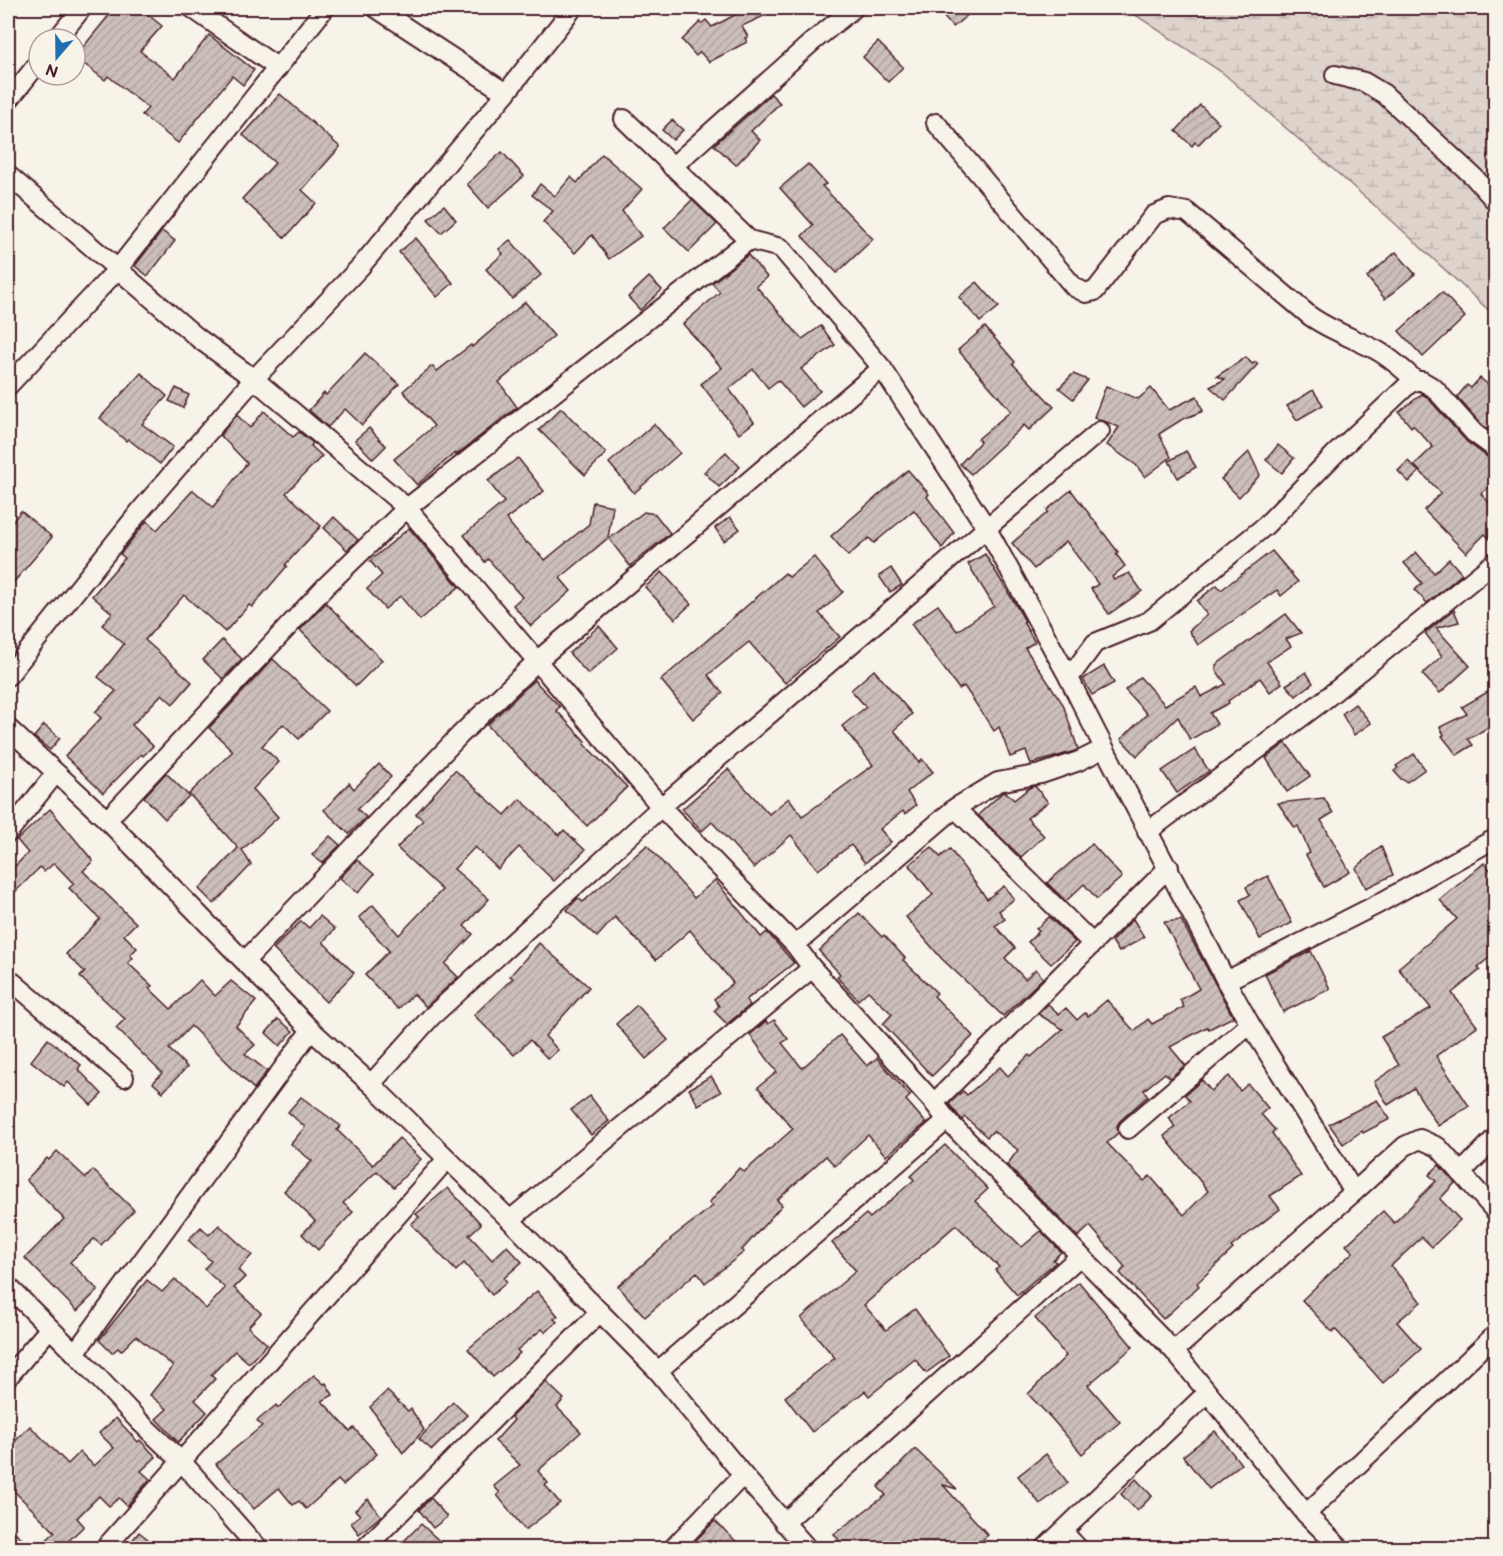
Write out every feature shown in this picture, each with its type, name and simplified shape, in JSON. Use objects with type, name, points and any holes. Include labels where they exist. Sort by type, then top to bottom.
[{"type":"street","points":[[67,27],[82,8]]},
{"type":"street","points":[[192,8],[278,68]]},
{"type":"street","points":[[8,386],[117,270],[325,8]]},
{"type":"street","points":[[376,8],[506,93]]},
{"type":"street","points":[[8,676],[140,511],[254,379],[361,266],[506,93],[573,8]]},
{"type":"street","points":[[672,167],[812,42],[854,8]]},
{"type":"street","points":[[1335,75],[1364,82],[1384,94],[1474,177],[1496,202]]},
{"type":"street","points":[[8,101],[27,77]]},
{"type":"street","points":[[624,119],[749,240],[781,248],[882,368],[986,527],[1069,678],[1103,748],[1168,867],[1226,981],[1354,1192]]},
{"type":"street","points":[[936,123],[1074,287],[1086,293],[1095,291],[1154,215],[1169,209],[1186,212],[1310,316],[1324,326],[1394,361],[1416,381]]},
{"type":"street","points":[[8,176],[198,338],[254,379],[407,508],[661,807],[795,945],[812,968],[947,1120],[1174,1351],[1306,1515],[1340,1548]]},
{"type":"street","points":[[107,820],[326,586],[407,508],[749,240]]},
{"type":"street","points":[[244,962],[452,744],[538,660],[882,368]]},
{"type":"street","points":[[1069,678],[1095,643],[1149,621],[1265,526],[1336,453],[1409,384],[1422,381],[1434,388],[1474,434],[1496,449]]},
{"type":"street","points":[[371,1084],[431,1017],[661,807],[1100,431]]},
{"type":"street","points":[[1148,832],[1319,704],[1496,561]]},
{"type":"street","points":[[8,728],[107,820],[311,1030],[371,1084],[510,1220],[658,1371],[807,1548]]},
{"type":"street","points":[[795,945],[956,808],[998,782],[1041,774],[1079,761],[1103,748]]},
{"type":"street","points":[[8,833],[55,774]]},
{"type":"street","points":[[956,808],[1092,943]]},
{"type":"street","points":[[1226,981],[1378,904],[1496,838]]},
{"type":"street","points":[[934,1103],[1168,867]]},
{"type":"street","points":[[510,1220],[812,968]]},
{"type":"street","points":[[8,978],[124,1077]]},
{"type":"street","points":[[1128,1129],[1250,1024]]},
{"type":"street","points":[[75,1353],[311,1030]]},
{"type":"street","points":[[658,1371],[947,1120]]},
{"type":"street","points":[[1461,1173],[1496,1137]]},
{"type":"street","points":[[1174,1351],[1405,1146],[1420,1139],[1438,1148],[1496,1212]]},
{"type":"street","points":[[105,1548],[447,1159]]},
{"type":"street","points":[[784,1523],[1080,1256]]},
{"type":"street","points":[[8,1286],[182,1462],[258,1548]]},
{"type":"street","points":[[365,1548],[600,1312]]},
{"type":"street","points":[[8,1377],[50,1328]]},
{"type":"street","points":[[1306,1515],[1496,1334]]},
{"type":"street","points":[[1045,1548],[1207,1392]]},
{"type":"street","points":[[672,1548],[743,1474]]},
{"type":"street","points":[[1063,1532],[1078,1548]]},
{"type":"green space","points":[[1125,8],[1495,8],[1495,316],[1390,219],[1223,73]]},
{"type":"building","points":[[115,8],[140,8],[162,26],[140,51],[175,78],[209,35],[254,70],[243,85],[232,76],[178,143],[142,115],[148,108],[108,76],[105,80],[87,66],[87,42]]},
{"type":"building","points":[[748,8],[781,8],[742,26],[748,37],[745,38],[747,42],[709,62],[700,52],[696,56],[682,40],[700,22],[701,24],[706,20],[712,27]]},
{"type":"building","points":[[935,8],[976,8],[953,27]]},
{"type":"building","points":[[878,42],[903,67],[888,82],[863,57]]},
{"type":"building","points":[[280,94],[340,147],[302,190],[316,203],[285,238],[242,199],[275,163],[243,135]]},
{"type":"building","points":[[771,94],[780,103],[751,131],[760,140],[736,165],[714,145]]},
{"type":"building","points":[[1200,105],[1219,123],[1198,145],[1195,142],[1192,146],[1176,131]]},
{"type":"building","points":[[672,120],[683,130],[673,140],[662,130]]},
{"type":"building","points":[[502,152],[524,176],[488,208],[467,184]]},
{"type":"building","points":[[602,154],[642,189],[622,211],[641,236],[609,259],[592,235],[575,253],[543,222],[553,211],[532,195],[540,184],[555,196],[571,177],[577,183]]},
{"type":"building","points":[[808,164],[826,184],[822,186],[873,239],[837,273],[802,236],[813,225],[780,188]]},
{"type":"building","points":[[692,200],[717,224],[689,252],[664,228]]},
{"type":"building","points":[[444,205],[456,220],[441,233],[428,219]]},
{"type":"building","points":[[162,231],[175,241],[148,276],[135,266]]},
{"type":"building","points":[[416,238],[453,283],[437,297],[399,252]]},
{"type":"building","points":[[510,240],[541,275],[512,299],[486,269],[503,254],[499,249]]},
{"type":"building","points":[[1396,252],[1415,274],[1385,299],[1367,277]]},
{"type":"building","points":[[748,255],[767,277],[756,286],[802,339],[821,326],[835,345],[801,369],[820,391],[801,407],[778,380],[768,388],[753,369],[729,389],[754,422],[739,434],[701,384],[722,368],[683,324],[720,292],[712,283]]},
{"type":"building","points":[[649,277],[662,290],[640,310],[628,297]]},
{"type":"building","points":[[977,282],[999,307],[980,322],[959,297]]},
{"type":"building","points":[[1442,292],[1465,317],[1423,357],[1399,331]]},
{"type":"building","points":[[525,302],[554,336],[499,382],[517,407],[456,455],[455,453],[417,485],[394,459],[434,426],[403,391],[432,366],[437,371],[471,345],[472,347]]},
{"type":"building","points":[[985,327],[1015,362],[1013,364],[1054,407],[1029,430],[1024,425],[971,474],[960,464],[980,442],[978,439],[1011,411],[958,350]]},
{"type":"building","points":[[365,353],[399,384],[362,425],[345,409],[328,427],[309,410]]},
{"type":"building","points":[[1246,357],[1252,364],[1256,362],[1258,364],[1225,400],[1210,387],[1225,379],[1217,376]]},
{"type":"building","points":[[141,373],[167,396],[142,424],[173,447],[160,464],[128,439],[126,441],[100,418]]},
{"type":"building","points":[[1073,374],[1088,380],[1073,399],[1059,388]]},
{"type":"building","points":[[1480,378],[1496,391],[1496,435],[1482,425],[1457,397],[1467,385],[1471,388]]},
{"type":"building","points":[[1106,386],[1138,399],[1151,388],[1169,410],[1197,396],[1203,411],[1181,420],[1159,434],[1171,457],[1145,477],[1136,465],[1107,445],[1119,427],[1094,417]]},
{"type":"building","points":[[176,388],[189,395],[183,408],[169,401]]},
{"type":"building","points":[[1313,390],[1323,405],[1297,420],[1287,406]]},
{"type":"building","points":[[1422,394],[1467,442],[1489,458],[1496,460],[1496,481],[1481,494],[1496,509],[1496,545],[1485,534],[1466,553],[1424,510],[1441,493],[1414,465],[1433,447],[1413,425],[1411,427],[1399,412]]},
{"type":"building","points":[[561,408],[606,453],[585,475],[539,430]]},
{"type":"building","points":[[264,411],[293,437],[299,432],[313,443],[311,446],[322,456],[286,493],[321,526],[285,565],[287,566],[252,607],[249,605],[225,632],[184,595],[145,640],[192,682],[173,704],[162,694],[132,725],[153,746],[143,756],[141,754],[103,793],[65,756],[101,718],[95,712],[116,691],[98,677],[124,644],[102,625],[112,613],[92,596],[125,558],[120,554],[147,521],[157,530],[193,490],[213,507],[247,463],[220,435],[237,415],[250,428]]},
{"type":"building","points":[[654,424],[680,453],[634,493],[609,463]]},
{"type":"building","points":[[369,428],[386,446],[373,459],[355,440]]},
{"type":"building","points":[[1278,445],[1294,458],[1282,473],[1266,460]]},
{"type":"building","points":[[1186,451],[1196,467],[1178,478],[1169,461]]},
{"type":"building","points":[[726,452],[740,467],[719,487],[704,472]]},
{"type":"building","points":[[1249,452],[1260,475],[1239,497],[1221,479]]},
{"type":"building","points":[[518,458],[544,491],[506,519],[526,543],[545,560],[589,524],[593,502],[613,506],[608,538],[560,578],[571,591],[531,626],[513,605],[522,597],[488,559],[485,562],[464,535],[504,502],[488,481]]},
{"type":"building","points":[[1408,461],[1419,472],[1409,482],[1398,471]]},
{"type":"building","points":[[908,470],[929,494],[927,497],[954,533],[942,548],[914,510],[874,543],[869,538],[848,556],[831,536]]},
{"type":"building","points":[[1071,490],[1118,552],[1116,554],[1125,566],[1112,577],[1114,580],[1129,573],[1142,591],[1109,614],[1091,589],[1098,584],[1066,541],[1034,569],[1012,543]]},
{"type":"building","points":[[21,511],[52,537],[8,589],[8,527]]},
{"type":"building","points":[[644,512],[655,514],[670,533],[630,566],[609,539]]},
{"type":"building","points":[[334,517],[358,540],[347,550],[324,528]]},
{"type":"building","points":[[730,517],[740,529],[724,541],[715,528]]},
{"type":"building","points":[[409,528],[459,587],[420,620],[400,596],[385,609],[367,589],[382,575],[370,561]]},
{"type":"building","points":[[1272,551],[1298,582],[1281,596],[1277,590],[1198,645],[1189,631],[1207,615],[1197,601],[1217,585],[1221,590]]},
{"type":"building","points":[[1416,552],[1434,573],[1449,559],[1462,574],[1427,603],[1415,590],[1422,583],[1404,563]]},
{"type":"building","points":[[985,554],[1035,642],[1025,648],[1063,704],[1078,749],[1075,751],[1031,764],[1026,751],[1010,757],[999,727],[994,731],[964,686],[959,689],[911,624],[938,605],[957,631],[994,606],[968,564]]},
{"type":"building","points":[[814,557],[843,592],[819,613],[840,637],[785,683],[749,642],[708,675],[723,693],[693,719],[661,680],[785,573],[789,577]]},
{"type":"building","points":[[891,568],[902,585],[890,592],[879,576]]},
{"type":"building","points":[[662,572],[691,604],[675,619],[645,587]]},
{"type":"building","points":[[326,603],[382,660],[356,686],[300,630]]},
{"type":"building","points":[[1454,610],[1459,622],[1436,628],[1470,666],[1440,693],[1422,674],[1442,656],[1425,633]]},
{"type":"building","points":[[1286,614],[1301,633],[1286,639],[1291,646],[1267,662],[1282,683],[1270,692],[1260,678],[1228,701],[1229,703],[1210,713],[1217,724],[1190,740],[1178,717],[1137,756],[1121,739],[1147,714],[1125,690],[1140,677],[1165,705],[1196,687],[1201,697],[1226,684],[1216,670],[1216,665]]},
{"type":"building","points":[[599,626],[618,648],[588,674],[569,653]]},
{"type":"building","points":[[222,640],[242,659],[223,679],[203,660]]},
{"type":"building","points":[[273,659],[327,711],[299,739],[283,724],[262,746],[279,762],[253,789],[278,817],[242,850],[251,865],[214,904],[199,889],[238,848],[189,794],[233,751],[209,728]]},
{"type":"building","points":[[1104,666],[1114,683],[1092,695],[1083,679]]},
{"type":"building","points":[[874,670],[912,714],[894,730],[919,762],[922,759],[933,772],[907,792],[916,805],[905,814],[903,811],[880,829],[891,842],[865,863],[851,845],[818,870],[791,835],[754,868],[712,822],[702,831],[682,809],[728,769],[769,814],[789,798],[802,816],[811,810],[873,765],[842,726],[866,707],[851,690]]},
{"type":"building","points":[[1306,672],[1313,683],[1296,696],[1286,685]]},
{"type":"building","points":[[534,680],[560,707],[556,710],[586,742],[584,744],[627,787],[587,826],[487,725]]},
{"type":"building","points":[[1496,687],[1496,723],[1468,739],[1473,745],[1457,755],[1442,736],[1444,735],[1440,727],[1467,714],[1462,707]]},
{"type":"building","points":[[1355,704],[1371,723],[1354,735],[1342,714]]},
{"type":"building","points":[[44,725],[60,738],[50,750],[34,737]]},
{"type":"building","points":[[1286,743],[1310,776],[1287,792],[1266,758]]},
{"type":"building","points":[[1195,749],[1209,771],[1177,793],[1162,771]]},
{"type":"building","points":[[1414,754],[1425,769],[1407,782],[1394,771],[1398,768],[1396,766]]},
{"type":"building","points":[[379,764],[391,777],[357,809],[366,817],[349,834],[324,810],[349,783],[354,789]]},
{"type":"building","points":[[455,770],[505,815],[520,799],[559,835],[564,830],[585,850],[554,881],[519,847],[498,869],[475,847],[454,869],[489,899],[464,926],[473,934],[445,964],[458,977],[426,1007],[414,994],[398,1009],[365,975],[389,951],[359,917],[373,905],[399,935],[442,890],[397,848],[423,820],[416,814]]},
{"type":"building","points":[[166,773],[189,796],[165,819],[144,797]]},
{"type":"building","points":[[1035,786],[1048,802],[1027,818],[1044,836],[1021,857],[978,815],[1002,793],[1006,792],[1014,800]]},
{"type":"building","points":[[1324,798],[1333,813],[1321,820],[1350,872],[1324,887],[1306,855],[1310,853],[1298,826],[1295,828],[1278,803]]},
{"type":"building","points":[[50,809],[93,861],[83,871],[136,923],[124,935],[137,948],[130,955],[133,958],[128,963],[152,986],[149,988],[171,1009],[200,980],[215,996],[231,981],[256,1001],[236,1026],[255,1045],[245,1054],[267,1071],[254,1089],[191,1026],[169,1049],[187,1067],[163,1092],[153,1083],[162,1073],[116,1028],[125,1019],[80,977],[85,972],[66,954],[100,919],[69,888],[74,884],[54,863],[44,872],[40,867],[8,899],[8,873],[28,853],[17,840]]},
{"type":"building","points":[[330,836],[340,845],[322,863],[312,855]]},
{"type":"building","points":[[1092,844],[1122,877],[1097,899],[1084,884],[1066,901],[1047,883]]},
{"type":"building","points":[[647,845],[694,898],[715,880],[761,937],[767,932],[794,963],[746,1000],[750,1005],[727,1024],[714,1011],[719,1006],[714,999],[733,983],[690,930],[656,960],[615,917],[597,937],[567,910],[578,898],[583,902]]},
{"type":"building","points":[[1381,846],[1393,875],[1366,888],[1356,868]]},
{"type":"building","points":[[932,847],[940,857],[950,849],[987,899],[1004,886],[1014,899],[999,911],[1005,919],[995,926],[1015,948],[1005,958],[1025,979],[1036,969],[1043,978],[1003,1016],[942,959],[906,917],[933,895],[909,865]]},
{"type":"building","points":[[357,860],[374,874],[358,893],[340,878]]},
{"type":"building","points":[[1484,863],[1496,876],[1496,952],[1478,967],[1480,970],[1452,993],[1477,1026],[1436,1056],[1469,1106],[1438,1126],[1414,1088],[1388,1105],[1374,1082],[1399,1065],[1381,1037],[1431,1008],[1398,968],[1457,919],[1440,900]]},
{"type":"building","points":[[1268,876],[1292,923],[1260,939],[1240,900],[1250,895],[1246,887]]},
{"type":"building","points":[[859,913],[882,937],[884,935],[905,958],[903,960],[937,993],[934,996],[973,1036],[932,1076],[883,1024],[892,1014],[868,991],[858,1000],[837,977],[840,974],[819,951]]},
{"type":"building","points":[[320,916],[335,929],[323,942],[354,973],[326,1002],[273,949],[301,921],[309,928]]},
{"type":"building","points":[[1049,917],[1075,942],[1051,964],[1028,942],[1039,931],[1036,929]]},
{"type":"building","points":[[1133,919],[1144,937],[1119,952],[1112,941]]},
{"type":"building","points":[[1181,920],[1233,1017],[1209,1029],[1207,1027],[1170,1047],[1185,1065],[1170,1078],[1165,1073],[1144,1090],[1148,1096],[1120,1121],[1117,1126],[1118,1133],[1107,1143],[1144,1181],[1150,1176],[1184,1215],[1208,1191],[1164,1136],[1175,1127],[1169,1118],[1190,1101],[1185,1095],[1202,1080],[1211,1091],[1229,1076],[1240,1091],[1248,1084],[1268,1108],[1261,1114],[1275,1130],[1272,1133],[1301,1176],[1270,1196],[1280,1209],[1231,1247],[1233,1249],[1197,1283],[1199,1286],[1163,1319],[1120,1273],[1125,1267],[1090,1226],[1078,1237],[1007,1165],[1018,1150],[993,1131],[987,1137],[965,1117],[962,1120],[949,1104],[963,1091],[967,1095],[1000,1067],[1008,1076],[1029,1055],[1031,1057],[1063,1029],[1038,1014],[1048,1004],[1059,1014],[1066,1008],[1077,1020],[1085,1013],[1088,1016],[1107,1000],[1134,1031],[1148,1019],[1152,1024],[1184,1007],[1180,1000],[1199,989],[1164,922]]},
{"type":"building","points":[[539,943],[589,987],[545,1036],[558,1050],[548,1059],[530,1040],[514,1055],[474,1015],[513,978],[510,976]]},
{"type":"building","points":[[1311,951],[1330,989],[1283,1012],[1265,974]]},
{"type":"building","points":[[637,1005],[668,1040],[646,1059],[616,1024]]},
{"type":"building","points":[[278,1019],[293,1031],[280,1046],[266,1033]]},
{"type":"building","points":[[774,1020],[788,1039],[782,1043],[802,1068],[840,1035],[867,1066],[877,1058],[910,1096],[906,1100],[926,1123],[886,1156],[868,1135],[835,1166],[826,1156],[777,1200],[782,1205],[742,1250],[744,1252],[705,1283],[697,1272],[645,1317],[618,1286],[670,1239],[713,1206],[709,1203],[739,1168],[744,1172],[793,1129],[758,1087],[777,1072],[750,1035],[766,1021],[768,1024]]},
{"type":"building","points":[[48,1039],[81,1065],[78,1069],[102,1094],[91,1105],[68,1082],[64,1087],[31,1061]]},
{"type":"building","points":[[711,1076],[721,1092],[698,1105],[689,1089]]},
{"type":"building","points":[[590,1096],[609,1121],[591,1135],[571,1110]]},
{"type":"building","points":[[301,1097],[341,1126],[337,1130],[373,1165],[399,1138],[421,1159],[394,1187],[377,1171],[343,1203],[353,1212],[318,1250],[302,1234],[315,1221],[284,1191],[312,1161],[291,1144],[305,1127],[288,1112]]},
{"type":"building","points":[[1377,1100],[1390,1119],[1363,1133],[1362,1131],[1343,1144],[1329,1124]]},
{"type":"building","points":[[945,1145],[988,1189],[975,1201],[1022,1247],[1041,1231],[1061,1252],[1053,1260],[1056,1262],[1017,1295],[995,1270],[999,1267],[956,1225],[864,1305],[886,1330],[915,1309],[949,1356],[926,1373],[915,1359],[869,1396],[865,1391],[812,1432],[785,1397],[835,1358],[801,1318],[856,1271],[832,1243],[866,1214],[870,1218],[914,1180],[911,1176]]},
{"type":"building","points":[[57,1151],[86,1178],[93,1170],[134,1210],[101,1245],[94,1239],[70,1262],[98,1290],[77,1311],[25,1258],[64,1219],[26,1180]]},
{"type":"building","points":[[1439,1165],[1455,1183],[1440,1199],[1460,1220],[1432,1247],[1422,1237],[1391,1266],[1421,1302],[1397,1322],[1421,1349],[1383,1383],[1335,1329],[1332,1332],[1302,1300],[1353,1252],[1346,1245],[1383,1211],[1394,1223],[1436,1181],[1429,1175]]},
{"type":"building","points":[[448,1188],[481,1224],[469,1235],[492,1260],[507,1246],[522,1262],[504,1278],[507,1282],[492,1295],[464,1263],[456,1271],[411,1224],[419,1217],[416,1214]]},
{"type":"building","points":[[219,1225],[252,1255],[238,1270],[245,1277],[234,1288],[261,1313],[248,1327],[267,1344],[249,1363],[235,1351],[211,1375],[215,1379],[195,1400],[207,1412],[178,1442],[156,1419],[167,1409],[150,1395],[173,1366],[136,1336],[121,1351],[118,1348],[112,1353],[99,1340],[147,1280],[162,1292],[175,1279],[206,1309],[225,1288],[204,1269],[211,1261],[188,1240],[201,1227],[209,1235]]},
{"type":"building","points":[[1079,1282],[1133,1347],[1088,1385],[1120,1422],[1082,1454],[1028,1394],[1066,1356],[1035,1318]]},
{"type":"building","points":[[537,1291],[558,1316],[554,1319],[557,1322],[545,1332],[542,1329],[517,1350],[520,1353],[493,1377],[468,1349]]},
{"type":"building","points":[[314,1375],[324,1384],[326,1383],[333,1395],[322,1401],[350,1431],[354,1428],[377,1454],[343,1485],[338,1480],[306,1509],[299,1501],[293,1505],[279,1488],[254,1509],[216,1464],[262,1426],[257,1421],[276,1405],[278,1408]]},
{"type":"building","points":[[546,1382],[564,1399],[557,1407],[581,1432],[538,1471],[548,1483],[545,1485],[560,1503],[525,1530],[497,1495],[500,1493],[494,1486],[520,1465],[495,1441],[514,1420],[511,1417]]},
{"type":"building","points":[[387,1391],[408,1411],[411,1409],[424,1430],[403,1453],[370,1407]]},
{"type":"building","points":[[453,1402],[467,1415],[432,1450],[419,1439]]},
{"type":"building","points":[[116,1418],[138,1442],[140,1440],[156,1457],[141,1471],[150,1479],[127,1506],[119,1498],[109,1506],[99,1496],[77,1518],[84,1526],[61,1548],[38,1548],[55,1532],[14,1491],[8,1497],[8,1433],[15,1441],[30,1426],[68,1464],[80,1452],[94,1466],[114,1448],[99,1433]]},
{"type":"building","points":[[1215,1431],[1241,1464],[1209,1489],[1183,1456]]},
{"type":"building","points":[[915,1449],[957,1489],[943,1485],[988,1535],[974,1548],[845,1548],[834,1534],[886,1495],[878,1487]]},
{"type":"building","points":[[1046,1454],[1068,1483],[1040,1504],[1018,1476]]},
{"type":"building","points":[[1136,1479],[1152,1496],[1137,1511],[1121,1494]]},
{"type":"building","points":[[431,1498],[447,1517],[433,1528],[419,1510]]},
{"type":"building","points":[[368,1499],[381,1516],[359,1534],[351,1523],[360,1515],[355,1510]]},
{"type":"building","points":[[715,1521],[743,1548],[688,1548]]},
{"type":"building","points":[[421,1524],[447,1548],[397,1548]]},
{"type":"building","points":[[8,1525],[31,1548],[8,1548]]},
{"type":"building","points":[[139,1532],[159,1548],[126,1548]]}]
